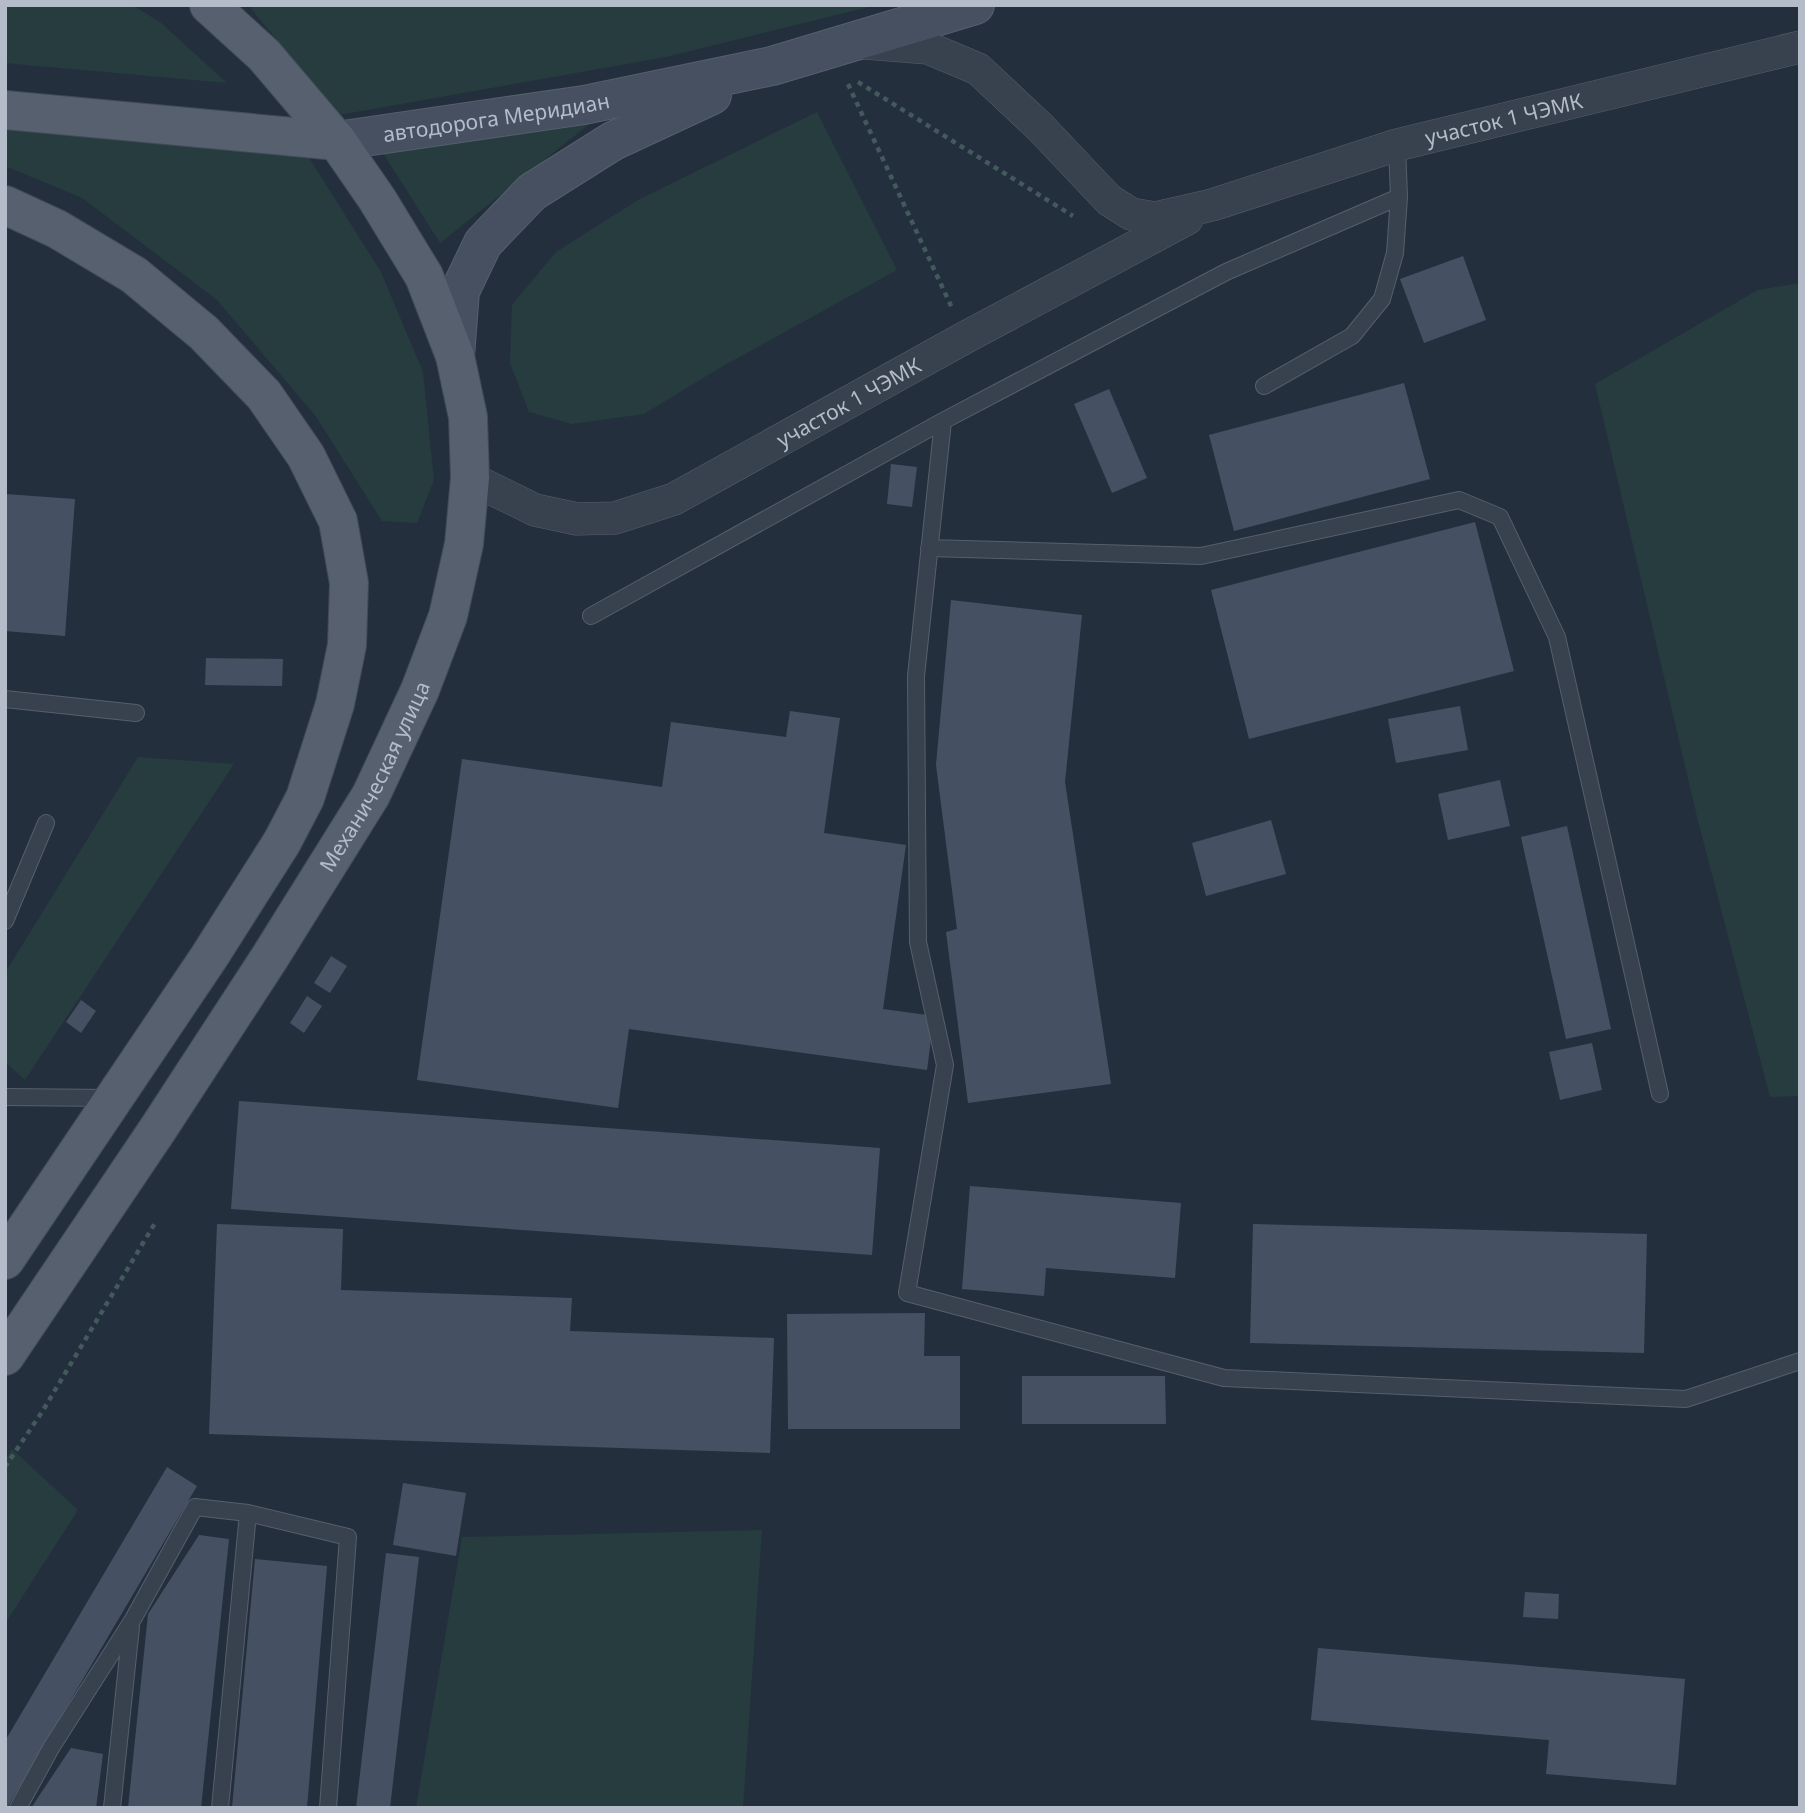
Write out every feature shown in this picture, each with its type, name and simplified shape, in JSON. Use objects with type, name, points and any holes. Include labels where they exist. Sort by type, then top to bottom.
[{"type":"main road","name":"Механическая улица","points":[[5,1356],[158,1129],[371,794],[420,690],[448,616],[464,544],[470,478],[468,417],[455,356],[424,276],[377,199],[337,141],[264,55],[209,5]]},
{"type":"main road","name":"автодорога Меридиан","points":[[5,110],[337,141],[584,105],[843,53],[975,5]]},
{"type":"main road","points":[[455,356],[460,291],[484,243],[532,192],[613,141],[772,66]]},
{"type":"main road","points":[[5,205],[57,229],[134,275],[204,333],[264,395],[306,456],[338,521],[349,583],[347,645],[338,692],[305,799],[275,853],[209,957],[5,1260]]},
{"type":"street","name":"участок 1 ЧЭМК","points":[[843,53],[928,48],[978,69],[1040,127],[1109,200],[1131,214],[1155,218],[1212,205],[1397,145],[1800,47]]},
{"type":"street","name":"участок 1 ЧЭМК","points":[[470,478],[535,510],[577,519],[615,518],[674,499],[966,337],[1212,205]]},
{"type":"lane","points":[[1264,386],[1352,335],[1382,299],[1395,253],[1399,197],[1397,145]]},
{"type":"lane","points":[[591,616],[943,421],[1226,272],[1399,197]]},
{"type":"lane","points":[[943,421],[916,676],[918,942],[945,1065],[908,1293],[1224,1378],[1686,1399],[1800,1361]]},
{"type":"lane","points":[[929,548],[1201,556],[1459,500],[1500,517],[1557,637],[1660,1094]]},
{"type":"lane","points":[[5,699],[135,713]]},
{"type":"lane","points":[[5,920],[46,823]]},
{"type":"lane","points":[[5,1097],[116,1098]]},
{"type":"lane","points":[[18,1808],[51,1748],[132,1621],[195,1507],[248,1513],[348,1537],[328,1808]]},
{"type":"lane","points":[[220,1808],[248,1513]]},
{"type":"lane","points":[[112,1808],[132,1621]]},
{"type":"path","points":[[843,53],[1128,250]]},
{"type":"path","points":[[843,53],[966,337]]},
{"type":"path","points":[[5,1467],[42,1412],[155,1223]]},
{"type":"green space","points":[[5,5],[132,5],[160,22],[227,83],[5,63]]},
{"type":"green space","points":[[248,5],[877,5],[666,57],[339,115]]},
{"type":"green space","points":[[817,112],[897,270],[723,366],[644,414],[572,424],[529,412],[510,363],[512,305],[556,252],[638,200]]},
{"type":"green space","points":[[602,114],[440,243],[383,153]]},
{"type":"green space","points":[[5,125],[308,156],[381,272],[423,372],[434,480],[417,523],[382,521],[315,415],[216,299],[82,198],[5,166]]},
{"type":"green space","points":[[1800,283],[1800,1096],[1770,1097],[1698,821],[1595,384],[1758,290]]},
{"type":"green space","points":[[138,757],[234,764],[25,1080],[5,1062],[5,973]]},
{"type":"green space","points":[[12,1449],[78,1510],[5,1624],[5,1459]]},
{"type":"green space","points":[[762,1530],[743,1808],[416,1808],[462,1537]]},
{"type":"building","points":[[1463,256],[1486,320],[1424,343],[1400,279]]},
{"type":"building","points":[[1404,383],[1430,479],[1234,531],[1209,435]]},
{"type":"building","points":[[1109,389],[1147,478],[1112,493],[1074,404]]},
{"type":"building","points":[[891,464],[917,467],[912,507],[887,504]]},
{"type":"building","points":[[5,494],[75,499],[65,636],[5,631]]},
{"type":"building","points":[[1475,522],[1514,671],[1249,739],[1211,590]]},
{"type":"building","points":[[951,600],[1082,615],[1065,782],[1111,1084],[968,1103],[946,932],[957,929],[936,765]]},
{"type":"building","points":[[206,658],[283,659],[282,686],[205,685]]},
{"type":"building","points":[[1460,706],[1468,750],[1396,763],[1388,719]]},
{"type":"building","points":[[790,711],[840,718],[824,833],[906,845],[883,1009],[934,1016],[927,1070],[629,1029],[618,1108],[417,1080],[462,759],[662,787],[671,722],[786,737]]},
{"type":"building","points":[[1500,780],[1510,826],[1448,840],[1438,794]]},
{"type":"building","points":[[1271,820],[1286,874],[1206,896],[1192,843]]},
{"type":"building","points":[[1567,826],[1611,1029],[1566,1039],[1521,837]]},
{"type":"building","points":[[331,956],[347,966],[330,993],[314,983]]},
{"type":"building","points":[[307,996],[322,1006],[304,1033],[290,1023]]},
{"type":"building","points":[[81,1000],[96,1011],[81,1033],[66,1022]]},
{"type":"building","points":[[1592,1043],[1602,1090],[1560,1100],[1549,1052]]},
{"type":"building","points":[[239,1101],[880,1148],[872,1255],[231,1209]]},
{"type":"building","points":[[970,1186],[1181,1203],[1175,1278],[1046,1268],[1044,1296],[962,1289]]},
{"type":"building","points":[[217,1224],[343,1229],[341,1290],[572,1298],[570,1331],[774,1338],[770,1453],[209,1434]]},
{"type":"building","points":[[1253,1224],[1647,1234],[1644,1353],[1250,1343]]},
{"type":"building","points":[[925,1313],[924,1356],[960,1356],[960,1429],[788,1429],[787,1314]]},
{"type":"building","points":[[1022,1376],[1165,1376],[1166,1424],[1022,1424]]},
{"type":"building","points":[[167,1467],[197,1486],[5,1808],[5,1741]]},
{"type":"building","points":[[403,1483],[466,1493],[456,1556],[393,1545]]},
{"type":"building","points":[[199,1535],[229,1539],[201,1808],[128,1808],[148,1614]]},
{"type":"building","points":[[386,1553],[419,1557],[390,1808],[356,1808]]},
{"type":"building","points":[[255,1559],[327,1566],[307,1808],[232,1808]]},
{"type":"building","points":[[1525,1592],[1559,1594],[1558,1619],[1523,1617]]},
{"type":"building","points":[[1318,1648],[1685,1679],[1676,1785],[1546,1774],[1549,1740],[1311,1720]]},
{"type":"building","points":[[71,1748],[103,1754],[96,1808],[31,1808]]}]
